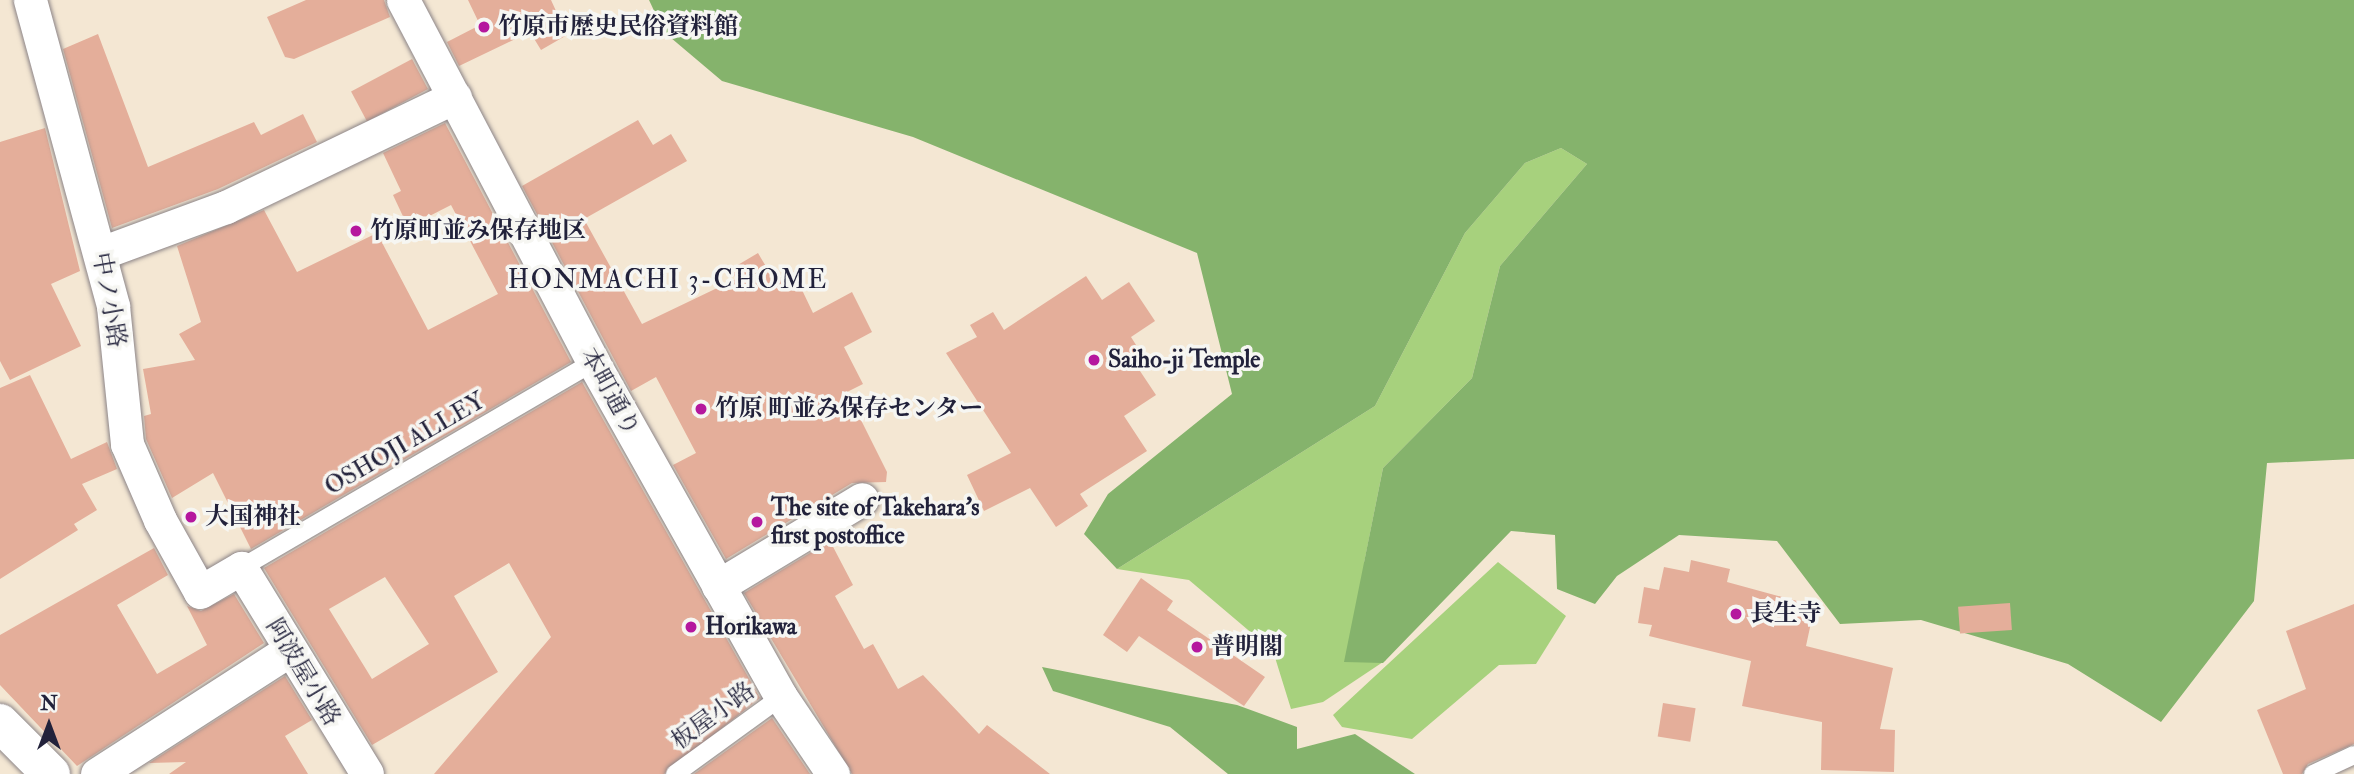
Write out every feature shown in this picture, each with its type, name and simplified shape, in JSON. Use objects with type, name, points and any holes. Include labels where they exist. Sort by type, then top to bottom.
[{"type":"street","name":"中ノ小路","points":[[30,0],[101,253],[127,444],[200,592],[241,568]]},
{"type":"street","name":"本町通り","points":[[403,0],[593,362],[781,697],[833,774]]},
{"type":"street","points":[[101,253],[226,207],[455,97]]},
{"type":"street","points":[[718,586],[862,499]]},
{"type":"street","name":"阿波屋小路","points":[[241,568],[288,652],[367,774]]},
{"type":"street","points":[[97,774],[288,652]]},
{"type":"street","points":[[0,723],[51,774]]},
{"type":"lane","name":"OSHOJI ALLEY","points":[[241,568],[593,362]]},
{"type":"lane","name":"板屋小路","points":[[675,774],[781,697]]},
{"type":"lane","points":[[2313,774],[2354,755]]},
{"type":"green space","points":[[649,0],[2354,0],[2354,459],[2267,463],[2254,601],[2161,722],[2068,664],[1921,620],[1840,624],[1777,541],[1679,535],[1617,576],[1595,604],[1557,589],[1555,535],[1511,531],[1383,663],[1344,662],[1383,468],[1472,378],[1500,266],[1587,164],[1561,148],[1525,163],[1465,233],[1375,406],[1117,569],[1084,534],[1108,494],[1232,394],[1197,253],[913,137],[722,81],[664,32]]},
{"type":"green space","points":[[1561,148],[1587,164],[1500,266],[1472,378],[1383,468],[1364,563],[1386,660],[1323,702],[1291,709],[1273,651],[1189,580],[1117,569],[1375,406],[1465,233],[1525,163]]},
{"type":"green space","points":[[1498,562],[1566,616],[1536,664],[1499,665],[1412,739],[1342,727],[1333,715]]},
{"type":"green space","points":[[1042,667],[1237,705],[1297,727],[1297,749],[1355,734],[1415,774],[1228,774],[1170,727],[1053,691]]},
{"type":"building","points":[[306,0],[384,0],[390,17],[294,59],[285,57],[267,17]]},
{"type":"building","points":[[468,0],[551,0],[567,35],[541,50],[530,32],[459,66],[447,42],[480,25]]},
{"type":"building","points":[[98,34],[148,167],[254,122],[261,135],[303,114],[317,142],[218,189],[112,228],[63,49]]},
{"type":"building","points":[[412,59],[428,89],[367,121],[351,91]]},
{"type":"building","points":[[638,120],[653,145],[671,134],[687,161],[584,219],[642,324],[736,279],[731,269],[758,253],[774,280],[793,271],[813,313],[852,292],[872,332],[844,347],[863,384],[847,392],[887,472],[886,482],[852,483],[726,559],[673,465],[696,453],[656,377],[631,391],[522,186]]},
{"type":"building","points":[[445,123],[571,362],[251,549],[213,473],[172,498],[146,439],[144,416],[151,414],[143,369],[195,360],[179,334],[201,322],[177,246],[264,210],[297,272],[377,233],[428,330],[498,294],[451,205],[408,227],[393,195],[401,191],[383,153]]},
{"type":"building","points":[[45,128],[80,271],[51,284],[81,346],[10,380],[0,361],[0,142]]},
{"type":"building","points":[[1086,276],[1102,300],[1129,282],[1155,321],[1131,337],[1143,356],[1134,362],[1156,395],[1124,416],[1147,451],[1080,494],[1088,506],[1056,527],[1030,488],[984,511],[967,475],[1011,453],[946,353],[977,337],[970,325],[993,312],[1004,330]]},
{"type":"building","points":[[30,375],[71,459],[107,442],[117,469],[82,484],[97,510],[74,524],[78,530],[0,579],[0,388]]},
{"type":"building","points":[[582,382],[760,698],[664,774],[434,774],[551,637],[509,563],[454,596],[498,672],[372,745],[264,568]],"holes":[[[385,577],[429,644],[372,679],[329,609]]]},
{"type":"building","points":[[830,541],[853,585],[835,596],[864,649],[873,644],[898,689],[923,675],[979,734],[987,725],[1050,774],[852,774],[744,593]]},
{"type":"building","points":[[154,548],[168,575],[117,605],[157,674],[207,645],[187,606],[201,611],[234,594],[264,643],[77,766],[0,685],[0,635]]},
{"type":"building","points":[[1691,560],[1730,569],[1727,582],[1797,601],[1794,614],[1812,618],[1806,646],[1893,668],[1880,729],[1895,730],[1894,772],[1821,770],[1822,722],[1742,706],[1751,661],[1649,636],[1652,625],[1638,623],[1644,587],[1659,590],[1664,567],[1689,572]]},
{"type":"building","name":"普明閣","points":[[1141,578],[1173,601],[1167,610],[1265,677],[1244,706],[1139,636],[1127,652],[1103,635]]},
{"type":"building","points":[[2010,603],[2012,630],[1960,634],[1958,607]]},
{"type":"building","points":[[2354,604],[2354,744],[2308,764],[2302,774],[2283,774],[2257,710],[2306,689],[2286,631]]},
{"type":"building","points":[[285,676],[312,720],[285,736],[308,774],[169,774],[186,762],[149,763]]},
{"type":"building","points":[[1663,703],[1696,708],[1690,742],[1658,737]]},
{"type":"building","points":[[772,718],[810,774],[694,774]]},
{"type":"place","name":"竹原市歴史民俗資料館","points":[[484,27]]},
{"type":"place","name":"竹原町並み保存地区","points":[[356,231]]},
{"type":"place","name":"Saiho-ji Temple","points":[[1094,360]]},
{"type":"place","name":"竹原 町並み保存センター","points":[[701,409]]},
{"type":"place","name":"大国神社","points":[[191,517]]},
{"type":"place","name":"The site of Takehara's first postoffice","points":[[757,522]]},
{"type":"place","name":"長生寺","points":[[1736,614]]},
{"type":"place","name":"Horikawa","points":[[691,627]]},
{"type":"place","name":"普明閣","points":[[1197,647]]},
{"type":"district","name":"HONMACHI 3-CHOME","points":[[668,281]]}]
